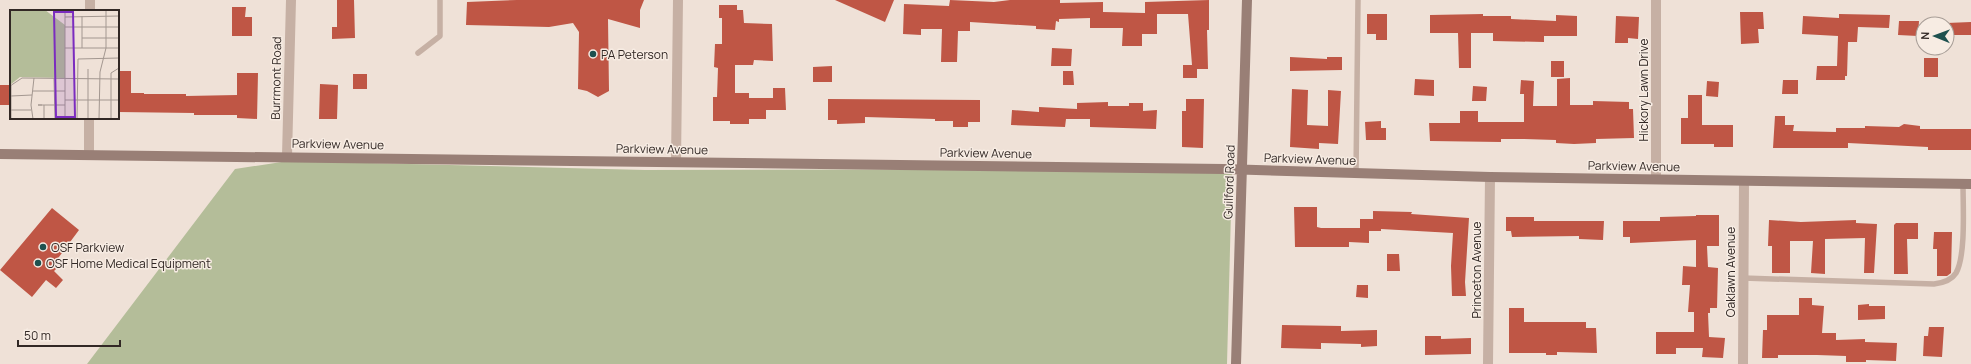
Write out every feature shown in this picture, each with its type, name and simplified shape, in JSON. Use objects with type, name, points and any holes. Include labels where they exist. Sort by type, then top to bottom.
[{"type":"street","name":"Burrmont Road","points":[[287,156],[291,0]]},
{"type":"street","points":[[676,162],[678,0]]},
{"type":"street","name":"Guilford Road","points":[[1236,364],[1247,0]]},
{"type":"street","name":"Hickory Lawn Drive","points":[[1656,0],[1656,179]]},
{"type":"street","points":[[89,119],[89,155]]},
{"type":"street","name":"Parkview Avenue","points":[[0,154],[287,156],[1242,170],[1490,177],[1967,184]]},
{"type":"street","name":"Princeton Avenue","points":[[1488,364],[1490,177]]},
{"type":"street","name":"Oaklawn Avenue","points":[[1743,364],[1744,181]]},
{"type":"lane","points":[[418,54],[440,36],[440,0]]},
{"type":"lane","points":[[1356,174],[1358,0]]},
{"type":"lane","points":[[1743,278],[1934,284],[1943,282],[1956,273],[1960,261],[1967,184]]},
{"type":"green space","points":[[288,161],[645,170],[1224,169],[1232,173],[1227,364],[87,364],[235,169]]},
{"type":"building","points":[[337,0],[354,0],[355,38],[332,39],[332,27],[337,27]]},
{"type":"building","name":"PA Peterson","points":[[517,0],[644,0],[640,10],[640,28],[608,19],[609,91],[598,97],[587,91],[578,89],[579,32],[573,23],[549,27],[466,25],[467,2]]},
{"type":"building","points":[[835,0],[894,0],[885,22]]},
{"type":"building","points":[[950,0],[994,2],[1010,0],[1060,0],[1060,3],[1103,2],[1103,12],[1145,13],[1145,2],[1209,0],[1209,30],[1207,30],[1208,69],[1197,69],[1197,78],[1183,78],[1183,65],[1192,65],[1188,14],[1157,14],[1157,34],[1142,34],[1142,46],[1122,46],[1123,28],[1090,28],[1090,18],[1059,19],[1059,22],[1056,21],[1055,30],[1036,29],[1036,26],[970,22],[970,31],[958,31],[957,62],[941,62],[942,29],[921,29],[921,35],[903,34],[904,4],[949,6]]},
{"type":"building","points":[[719,5],[737,5],[737,10],[743,10],[744,23],[772,24],[773,61],[754,60],[753,65],[735,65],[735,93],[749,93],[749,98],[773,98],[773,88],[785,88],[786,110],[766,110],[766,119],[749,119],[749,124],[730,124],[730,121],[713,121],[713,97],[717,97],[718,68],[714,67],[715,44],[722,44],[722,18],[719,18]]},
{"type":"building","points":[[232,7],[246,7],[245,17],[252,17],[252,36],[232,36]]},
{"type":"building","points":[[1740,12],[1763,12],[1764,29],[1758,29],[1759,43],[1741,44]]},
{"type":"building","points":[[1367,14],[1387,14],[1387,40],[1376,40],[1376,34],[1367,34]]},
{"type":"building","points":[[1483,14],[1483,16],[1511,16],[1511,19],[1556,21],[1556,15],[1577,16],[1577,36],[1544,36],[1544,42],[1493,41],[1493,33],[1471,33],[1471,68],[1459,68],[1458,33],[1430,33],[1430,15]]},
{"type":"building","points":[[1839,14],[1890,15],[1889,28],[1858,27],[1857,42],[1848,42],[1847,76],[1845,76],[1845,80],[1816,80],[1817,66],[1837,66],[1838,36],[1802,34],[1803,16],[1839,18]]},
{"type":"building","points":[[1616,16],[1639,17],[1638,39],[1628,38],[1628,43],[1615,43]]},
{"type":"building","points":[[1899,21],[1915,21],[1915,36],[1898,35]]},
{"type":"building","points":[[1971,22],[1971,35],[1955,35],[1955,23]]},
{"type":"building","points":[[1052,48],[1072,49],[1071,66],[1051,66]]},
{"type":"building","points":[[1290,57],[1327,59],[1327,57],[1342,57],[1342,70],[1290,71]]},
{"type":"building","points":[[1924,58],[1938,58],[1938,77],[1924,77]]},
{"type":"building","points":[[1551,61],[1564,61],[1564,77],[1551,77]]},
{"type":"building","points":[[832,66],[832,82],[813,82],[813,67]]},
{"type":"building","points":[[119,71],[131,71],[131,93],[186,94],[186,96],[237,95],[237,73],[258,73],[257,119],[237,118],[237,115],[194,115],[194,113],[119,112]]},
{"type":"building","points":[[1063,71],[1073,71],[1074,85],[1063,85]]},
{"type":"building","points":[[353,74],[367,74],[367,89],[353,89]]},
{"type":"building","points":[[1570,78],[1570,105],[1593,105],[1593,101],[1629,102],[1629,109],[1633,109],[1634,138],[1596,139],[1596,143],[1574,144],[1556,143],[1556,140],[1524,139],[1501,139],[1501,142],[1430,141],[1429,123],[1460,123],[1460,111],[1478,111],[1478,122],[1524,122],[1524,94],[1520,94],[1521,80],[1534,81],[1533,106],[1557,106],[1557,79]]},
{"type":"building","points":[[1415,79],[1434,80],[1434,96],[1414,95]]},
{"type":"building","points":[[1783,80],[1798,80],[1798,94],[1782,94]]},
{"type":"building","points":[[1707,81],[1719,82],[1718,97],[1706,96]]},
{"type":"building","points":[[320,84],[338,85],[337,119],[319,119]]},
{"type":"building","points":[[0,85],[10,85],[10,105],[0,105]]},
{"type":"building","points":[[1473,86],[1487,87],[1486,101],[1472,101]]},
{"type":"building","points":[[1292,89],[1308,90],[1307,125],[1328,126],[1328,90],[1341,91],[1338,144],[1319,143],[1319,149],[1290,147]]},
{"type":"building","points":[[1688,95],[1702,95],[1702,125],[1733,125],[1733,147],[1714,147],[1714,144],[1681,144],[1681,118],[1688,118]]},
{"type":"building","points":[[828,99],[980,100],[980,122],[968,122],[968,127],[953,127],[953,121],[865,117],[865,123],[837,124],[837,120],[828,120]]},
{"type":"building","points":[[1186,99],[1204,99],[1203,148],[1182,147],[1182,111],[1186,111]]},
{"type":"building","points":[[1108,102],[1108,106],[1129,106],[1129,103],[1143,103],[1143,111],[1157,110],[1156,129],[1090,127],[1090,119],[1066,119],[1065,127],[1011,125],[1012,110],[1039,112],[1039,107],[1077,109],[1077,103]]},
{"type":"building","points":[[1775,116],[1785,116],[1785,125],[1794,125],[1793,131],[1836,132],[1836,128],[1865,128],[1865,126],[1899,127],[1904,124],[1920,126],[1920,129],[1971,129],[1971,150],[1928,150],[1928,147],[1848,143],[1848,148],[1773,148]]},
{"type":"building","points":[[1381,121],[1381,128],[1386,128],[1386,140],[1366,140],[1365,122]]},
{"type":"building","points":[[1294,207],[1317,207],[1317,227],[1321,228],[1360,228],[1360,219],[1373,219],[1373,211],[1412,212],[1411,214],[1469,218],[1465,282],[1466,296],[1452,296],[1451,266],[1453,233],[1381,229],[1381,231],[1369,231],[1369,243],[1349,242],[1349,247],[1295,247]]},
{"type":"building","name":"OSF Parkview","points":[[52,208],[79,230],[53,265],[57,268],[54,271],[63,280],[56,288],[46,280],[32,297],[0,270]]},
{"type":"building","points":[[1719,215],[1719,246],[1707,246],[1708,267],[1718,268],[1717,308],[1710,308],[1710,313],[1708,313],[1709,337],[1725,338],[1723,358],[1702,357],[1703,348],[1676,348],[1676,354],[1656,354],[1656,332],[1694,332],[1694,312],[1688,312],[1690,285],[1682,285],[1683,266],[1696,267],[1696,240],[1630,243],[1630,237],[1623,237],[1623,221],[1660,221],[1660,217]]},
{"type":"building","points":[[1506,217],[1534,217],[1534,221],[1604,221],[1603,240],[1579,239],[1579,236],[1512,237],[1511,231],[1506,231]]},
{"type":"building","points":[[1769,220],[1801,222],[1856,220],[1856,223],[1877,224],[1874,273],[1864,273],[1865,238],[1825,239],[1825,274],[1811,273],[1813,241],[1790,241],[1790,273],[1772,273],[1772,246],[1768,246]]},
{"type":"building","points":[[1896,223],[1918,223],[1918,239],[1907,239],[1908,274],[1894,274],[1894,225]]},
{"type":"building","points":[[1934,232],[1952,232],[1951,273],[1947,276],[1937,276],[1937,249],[1933,249]]},
{"type":"building","points":[[1387,254],[1399,254],[1400,271],[1387,271]]},
{"type":"building","points":[[1357,285],[1368,285],[1368,298],[1356,297]]},
{"type":"building","points":[[1799,298],[1812,298],[1812,305],[1824,306],[1822,333],[1836,333],[1836,340],[1865,339],[1865,342],[1897,343],[1896,361],[1866,360],[1866,362],[1846,362],[1846,356],[1817,355],[1778,355],[1778,358],[1762,358],[1763,330],[1767,330],[1767,315],[1799,315]]},
{"type":"building","points":[[1869,304],[1869,306],[1885,306],[1885,319],[1858,320],[1858,305]]},
{"type":"building","points":[[1509,308],[1524,308],[1524,322],[1586,322],[1586,328],[1596,328],[1597,353],[1557,352],[1557,355],[1546,355],[1546,353],[1509,353]]},
{"type":"building","points":[[1282,325],[1341,326],[1341,331],[1377,330],[1377,346],[1361,347],[1361,344],[1321,343],[1321,349],[1281,348]]},
{"type":"building","points":[[1929,327],[1944,327],[1942,357],[1923,356],[1924,336],[1928,336]]},
{"type":"building","points":[[1425,336],[1441,336],[1441,339],[1471,338],[1471,354],[1425,355]]},
{"type":"place","name":"PA Peterson","points":[[593,54]]},
{"type":"place","name":"OSF Parkview","points":[[43,247]]},
{"type":"place","name":"OSF Home Medical Equipment","points":[[38,263]]}]
